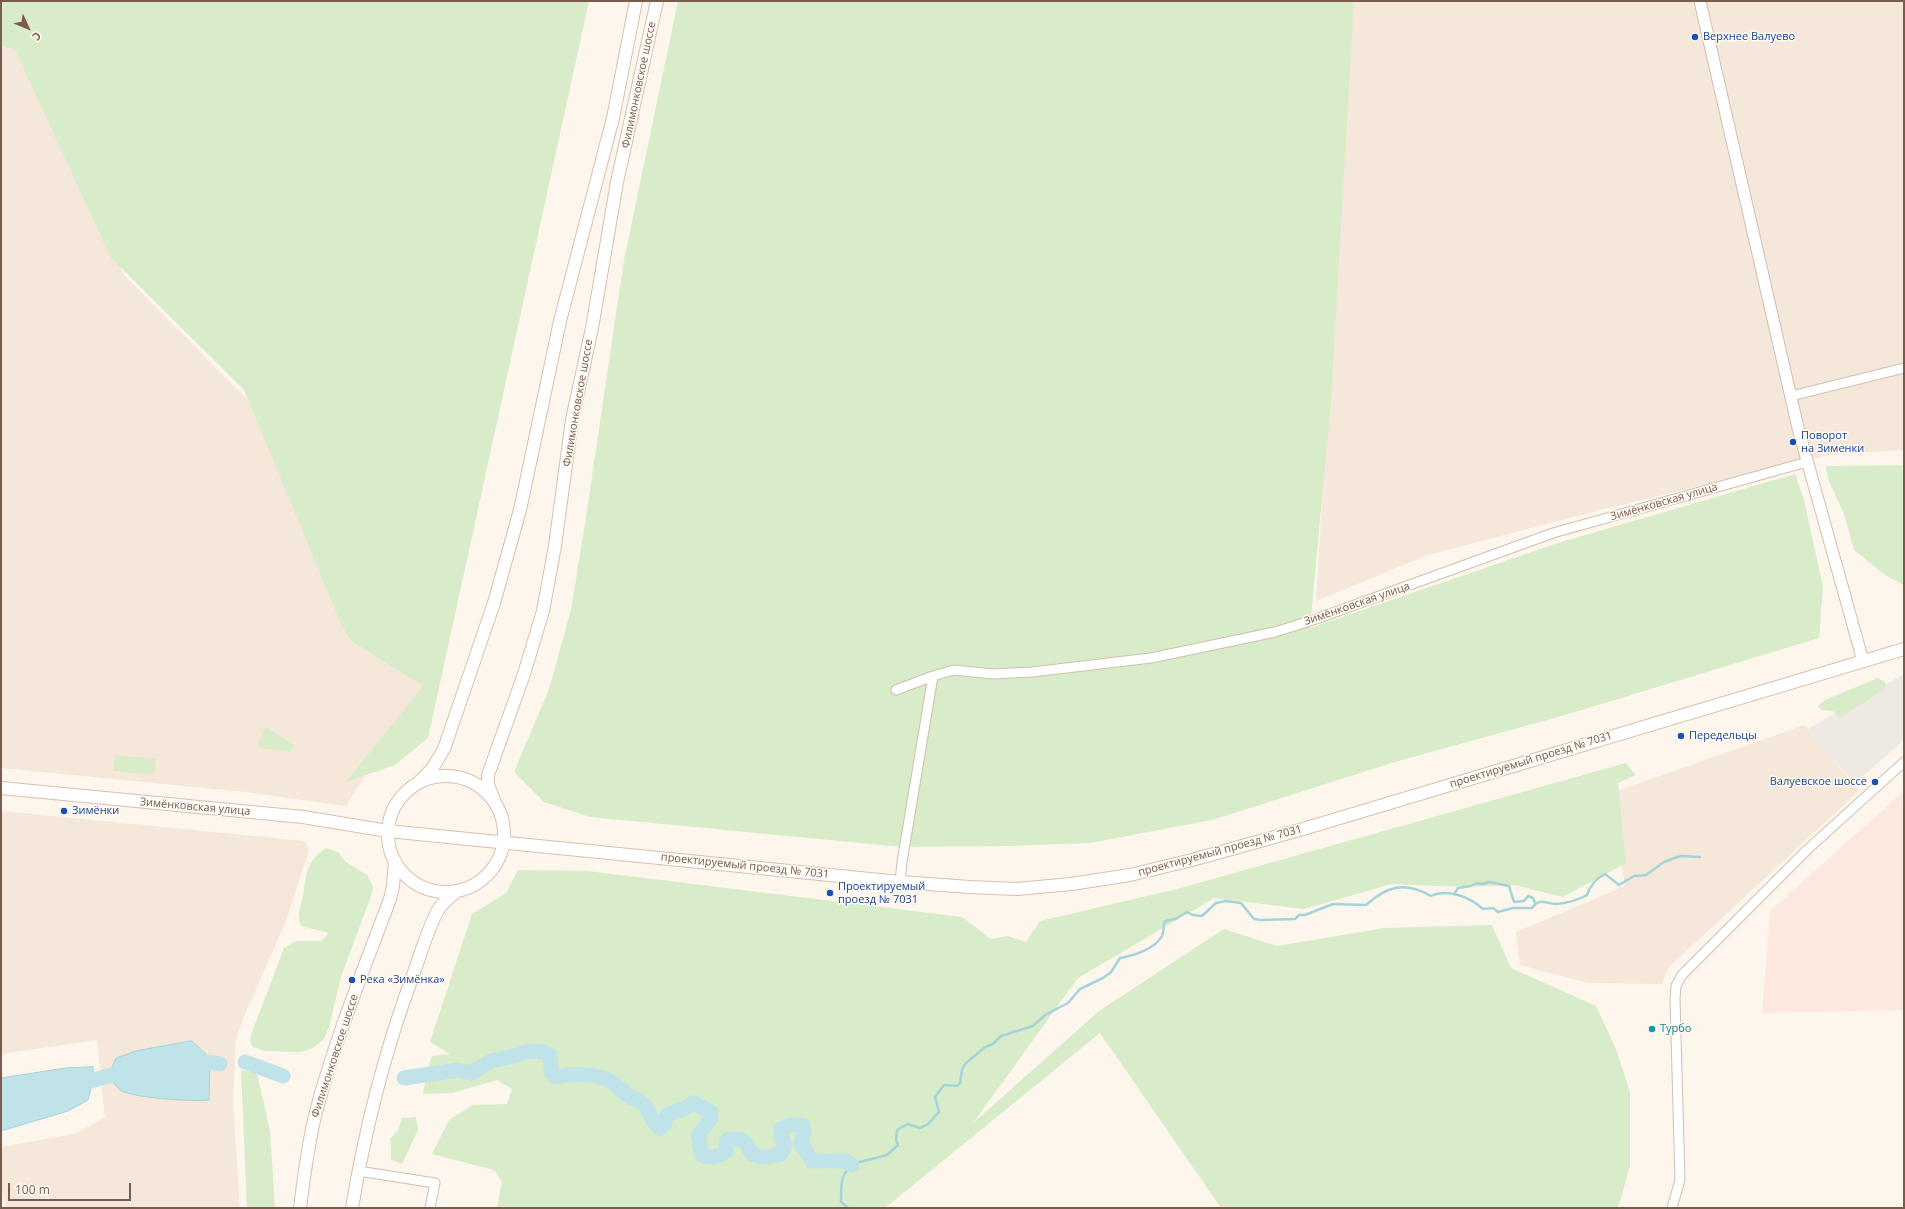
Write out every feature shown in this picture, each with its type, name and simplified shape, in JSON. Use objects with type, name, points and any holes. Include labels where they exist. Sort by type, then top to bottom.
[{"type":"main road","name":"Филимонковское шоссе","points":[[636,1],[613,118],[560,321],[520,510],[494,603],[444,749],[432,769],[419,782],[405,792],[395,806],[388,831],[389,846],[395,861],[404,874],[421,886],[441,892],[458,891],[473,886],[486,876],[500,857],[504,841],[503,820],[488,785],[488,775],[523,677],[542,611],[555,546],[572,420],[592,328],[617,182],[657,1]]},
{"type":"main road","points":[[1863,661],[1904,649]]},
{"type":"main road","name":"проектируемый проезд № 7031","points":[[388,831],[504,841],[900,882],[1017,889],[1071,884],[1130,874],[1192,860],[1303,829],[1863,661]]},
{"type":"main road","name":"Филимонковское шоссе","points":[[419,782],[443,775],[460,777],[482,788],[494,800]]},
{"type":"main road","name":"Зимёнковская улица","points":[[1,788],[303,817],[388,831]]},
{"type":"main road","name":"Филимонковское шоссе","points":[[300,1208],[316,1113],[336,1048],[390,899],[393,886],[395,861]]},
{"type":"main road","name":"Филимонковское шоссе","points":[[352,1208],[358,1171],[386,1056],[405,997],[438,909],[446,899],[458,891]]},
{"type":"street","points":[[1700,1],[1798,428],[1863,661]]},
{"type":"street","points":[[1791,396],[1904,368]]},
{"type":"street","name":"Зимёнковская улица","points":[[896,690],[954,670],[993,674],[1032,672],[1151,658],[1275,632],[1324,616],[1553,534],[1807,462]]},
{"type":"street","points":[[900,882],[933,676]]},
{"type":"street","points":[[1672,1208],[1680,1180],[1675,999],[1676,986],[1682,975],[1809,848],[1904,762]]},
{"type":"street","points":[[358,1171],[435,1183],[430,1208]]},
{"type":"shaded area","name":"Верхнее Валуево","points":[[1352,1],[1904,1],[1904,450],[1834,454],[1600,510],[1428,555],[1316,601]]},
{"type":"shaded area","points":[[1,46],[15,50],[124,275],[254,406],[351,641],[423,686],[346,806],[245,792],[1,768]]},
{"type":"shaded area","points":[[1904,674],[1904,740],[1854,784],[1808,729]]},
{"type":"shaded area","points":[[1805,725],[1859,791],[1668,968],[1662,984],[1588,983],[1520,965],[1516,932],[1625,886],[1611,793]]},
{"type":"shaded area","points":[[1904,791],[1904,1010],[1762,1013],[1770,911]]},
{"type":"shaded area","points":[[1,811],[305,841],[309,850],[286,921],[244,1017],[236,1039],[233,1101],[240,1208],[6,1208],[1,1187],[1,1147],[74,1134],[105,1118],[97,1040],[1,1054]]},
{"type":"green space","points":[[1,1],[589,1],[428,738],[395,765],[346,782],[423,686],[351,641],[341,624],[244,390],[111,258],[15,50],[1,46]]},
{"type":"green space","points":[[678,1],[1354,1],[1331,402],[1310,628],[1558,543],[1795,474],[1804,500],[1823,587],[1819,638],[1565,715],[1395,762],[1212,820],[1090,843],[1010,846],[902,847],[590,817],[544,802],[514,772],[549,689],[571,610],[624,260]]},
{"type":"green space","points":[[1904,465],[1904,585],[1885,575],[1854,550],[1844,514],[1828,479],[1826,466]]},
{"type":"green space","points":[[1878,678],[1885,682],[1886,688],[1840,718],[1833,711],[1821,710],[1818,706],[1825,700]]},
{"type":"green space","points":[[266,727],[294,745],[290,752],[256,747]]},
{"type":"green space","points":[[115,755],[156,759],[154,775],[113,771]]},
{"type":"green space","points":[[1626,763],[1636,775],[1618,783],[1626,863],[1563,897],[1514,885],[1462,887],[1392,884],[1304,909],[1214,898],[1078,978],[973,1123],[1099,1011],[1224,929],[1277,946],[1384,928],[1492,925],[1511,968],[1596,1006],[1616,1049],[1630,1092],[1630,1166],[1618,1208],[1221,1208],[1100,1033],[885,1208],[497,1208],[502,1182],[494,1170],[432,1154],[449,1120],[473,1105],[507,1104],[512,1089],[497,1080],[452,1093],[423,1094],[427,1071],[432,1056],[450,1054],[430,1042],[472,914],[506,893],[518,870],[588,871],[962,917],[991,939],[1007,936],[1026,942],[1040,921],[1177,889]]},
{"type":"green space","points":[[326,848],[338,852],[346,862],[367,875],[373,886],[371,896],[341,977],[329,1027],[324,1039],[313,1048],[301,1052],[264,1051],[253,1047],[250,1041],[252,1032],[284,948],[296,941],[321,941],[329,933],[301,926],[299,915],[309,866],[315,857]]},
{"type":"green space","points":[[241,1070],[257,1073],[270,1131],[275,1208],[247,1208]]},
{"type":"green space","points":[[416,1117],[418,1130],[402,1164],[391,1160],[390,1139],[398,1130],[402,1118]]},
{"type":"water","points":[[192,1041],[209,1057],[209,1100],[177,1100],[127,1093],[120,1090],[108,1076],[116,1058],[136,1051]]},
{"type":"water","points":[[93,1067],[93,1081],[88,1100],[68,1111],[1,1131],[1,1078],[65,1068]]},
{"type":"waterway","points":[[860,1162],[887,1155],[898,1145],[896,1140],[897,1130],[908,1124],[920,1128],[928,1124],[939,1112],[935,1097],[944,1085],[957,1086],[960,1083],[962,1070],[965,1064],[985,1047],[993,1044],[1001,1036],[1033,1026],[1045,1015],[1068,1003],[1080,989],[1103,978],[1111,972],[1120,958],[1137,954],[1159,941],[1163,933],[1165,921],[1175,919],[1187,912],[1193,915],[1202,916],[1216,903],[1226,901],[1241,903],[1254,919],[1295,919],[1299,915],[1305,915],[1333,904],[1366,905],[1381,893],[1405,887],[1422,891],[1431,896],[1451,893],[1472,901],[1483,909],[1493,908],[1498,912],[1513,908],[1532,908],[1541,902],[1557,904],[1573,901],[1587,895],[1594,883],[1605,874],[1619,885],[1634,876],[1646,875],[1664,862],[1680,856],[1700,857]]},
{"type":"waterway","points":[[1454,894],[1458,888],[1471,886],[1477,883],[1482,884],[1489,882],[1509,886],[1514,902],[1524,901],[1528,896],[1533,898],[1535,903]]},
{"type":"waterway","points":[[404,1078],[458,1070],[471,1073],[491,1061],[525,1052],[540,1051],[550,1055],[551,1072],[556,1077],[569,1075],[591,1075],[605,1078],[626,1094],[644,1104],[651,1118],[660,1128],[665,1124],[666,1116],[686,1108],[693,1103],[711,1112],[711,1118],[698,1136],[702,1155],[712,1157],[720,1155],[726,1152],[727,1140],[740,1139],[747,1144],[749,1149],[756,1156],[771,1157],[781,1154],[785,1146],[781,1136],[781,1129],[790,1125],[803,1125],[804,1132],[801,1143],[812,1161],[823,1161]]},
{"type":"waterway","points":[[191,1065],[210,1062],[220,1064]]},
{"type":"waterway","points":[[245,1062],[283,1076]]},
{"type":"waterway","points":[[73,1086],[108,1076],[128,1073]]},
{"type":"waterway","points":[[831,1161],[845,1161],[852,1165]]},
{"type":"waterway","points":[[848,1208],[841,1202],[841,1186],[843,1176],[853,1165]]},
{"type":"place","name":"Верхнее Валуево","points":[[1695,37]]},
{"type":"place","name":"Поворот на Зименки","points":[[1793,442]]},
{"type":"place","name":"Передельцы","points":[[1681,736]]},
{"type":"place","name":"Валуевское шоссе","points":[[1875,782]]},
{"type":"place","name":"Зимёнки","points":[[64,811]]},
{"type":"place","name":"Проектируемый проезд № 7031","points":[[830,893]]},
{"type":"place","name":"Река «Зимёнка»","points":[[352,980]]},
{"type":"place","name":"Турбо","points":[[1652,1029]]}]
